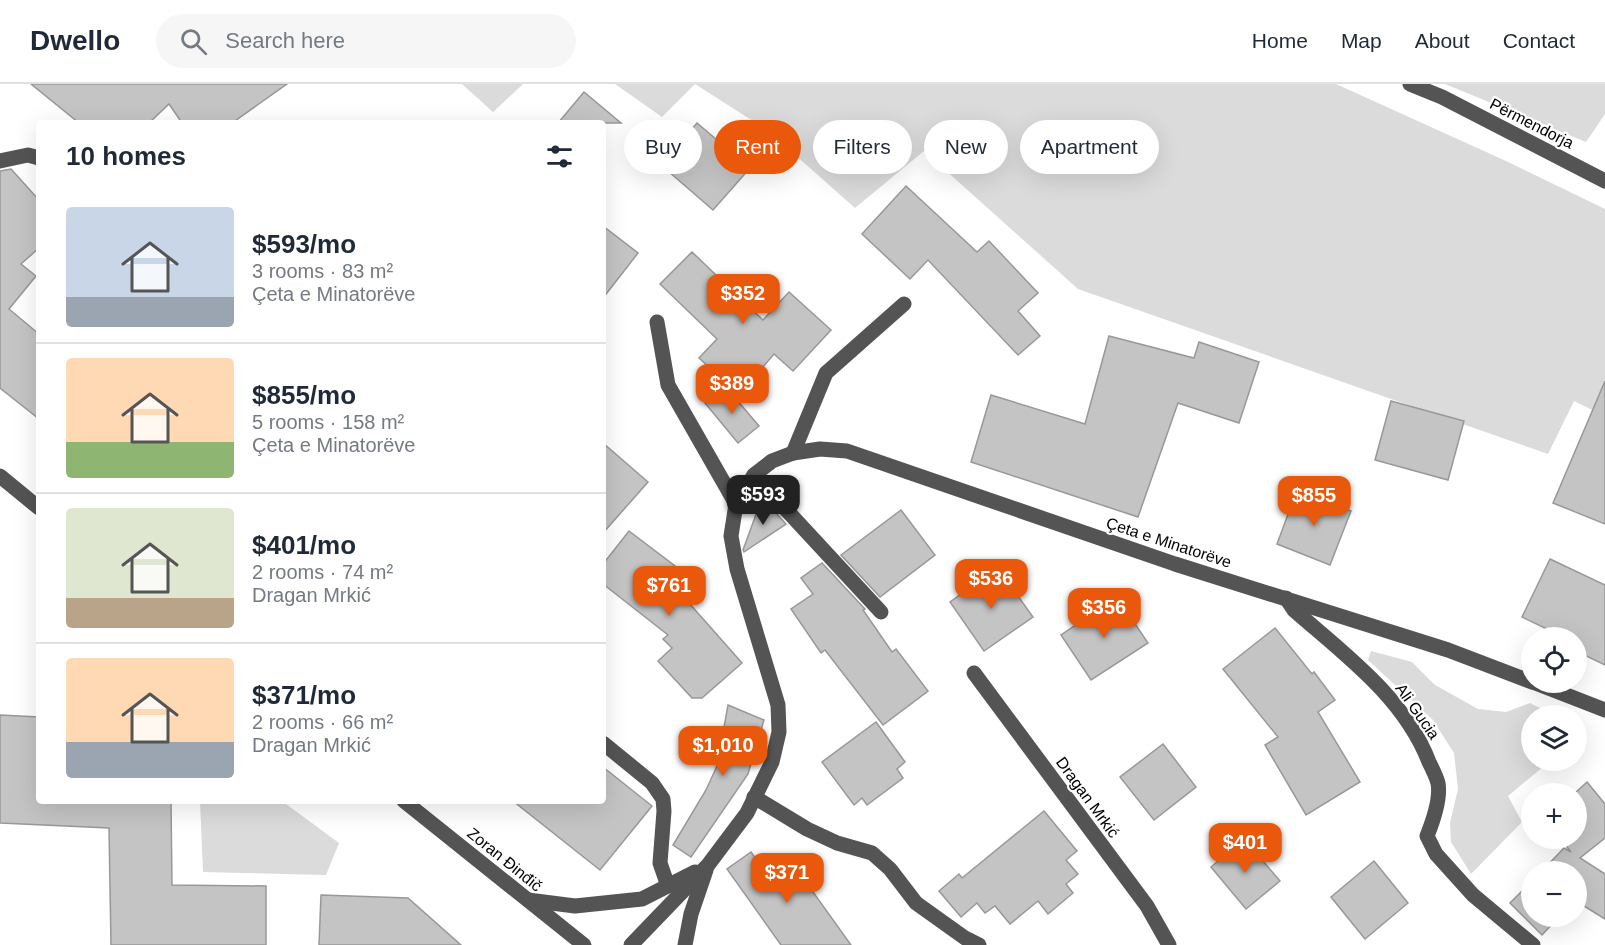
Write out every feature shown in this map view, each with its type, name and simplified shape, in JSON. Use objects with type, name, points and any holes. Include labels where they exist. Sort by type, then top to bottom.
[{"type":"street","name":"Përmendorja","points":[[1410,84],[1442,97],[1605,181]]},
{"type":"street","points":[[0,161],[28,155],[36,157]]},
{"type":"street","points":[[793,453],[826,373],[904,304]]},
{"type":"street","points":[[657,322],[668,385],[736,504]]},
{"type":"street","name":"Çeta e Minatorëve","points":[[631,945],[708,865],[747,813],[772,762],[779,732],[778,705],[737,569],[731,536],[736,504],[754,475],[772,461],[793,453],[820,449],[848,452],[1175,564],[1448,650],[1521,678]]},
{"type":"street","points":[[754,475],[881,612]]},
{"type":"street","points":[[0,476],[36,506]]},
{"type":"street","name":"Ali Gucia","points":[[1286,598],[1294,610],[1378,685],[1402,713],[1422,743],[1438,784],[1436,815],[1427,836],[1436,854],[1473,895],[1533,945]]},
{"type":"street","name":"Dragan Mrkić","points":[[974,673],[1146,906],[1169,945]]},
{"type":"street","name":"Çeta e Minatorëve","points":[[1561,693],[1605,710]]},
{"type":"street","points":[[606,745],[652,783],[663,799],[660,863],[668,886]]},
{"type":"street","points":[[754,797],[807,829],[837,843],[872,853],[890,869],[916,903],[964,938],[980,945]]},
{"type":"street","name":"Zoran Đinđič","points":[[408,804],[584,945]]},
{"type":"street","name":"Çeta e Minatorëve","points":[[527,900],[575,906],[642,899],[708,865]]},
{"type":"street","name":"Çeta e Minatorëve","points":[[685,945],[691,914],[708,865]]},
{"type":"shaded area","points":[[462,84],[523,84],[493,112]]},
{"type":"shaded area","points":[[615,84],[695,84],[662,117]]},
{"type":"shaded area","points":[[695,84],[1336,84],[1506,161],[1605,209],[1605,416],[1574,401],[1548,454],[1078,289],[950,174],[1008,174],[1008,120],[924,120],[924,151],[912,161],[912,120],[813,120],[813,171],[801,160],[801,120],[751,120]]},
{"type":"shaded area","points":[[1445,84],[1605,84],[1605,114],[1586,142]]},
{"type":"shaded area","points":[[817,174],[896,174],[855,208]]},
{"type":"shaded area","points":[[1371,651],[1412,662],[1435,685],[1478,709],[1506,712],[1521,706],[1521,771],[1538,771],[1508,796],[1521,823],[1471,874],[1451,842],[1450,823],[1458,789],[1454,753],[1433,720],[1368,660]]},
{"type":"shaded area","points":[[200,804],[286,804],[339,843],[326,875],[203,872]]},
{"type":"building","points":[[31,84],[287,84],[236,120],[180,120],[169,104],[152,120],[75,120]]},
{"type":"building","points":[[584,92],[621,123],[606,123],[606,120],[561,120]]},
{"type":"building","points":[[702,127],[714,137],[714,174],[745,174],[713,210],[671,174],[702,174]]},
{"type":"building","points":[[11,169],[36,197],[36,251],[21,264],[36,276],[9,309],[36,332],[36,417],[0,388],[0,171]]},
{"type":"building","points":[[906,186],[977,252],[989,241],[1038,293],[1018,311],[1040,336],[1018,355],[928,260],[910,279],[862,234]]},
{"type":"building","points":[[606,228],[638,253],[606,294]]},
{"type":"building","points":[[692,252],[763,320],[789,292],[831,330],[793,371],[774,354],[739,395],[699,358],[717,339],[660,284]]},
{"type":"building","points":[[1109,336],[1194,358],[1199,342],[1259,362],[1239,423],[1178,403],[1138,517],[971,462],[991,395],[1085,424]]},
{"type":"building","points":[[1605,381],[1605,524],[1553,503]]},
{"type":"building","points":[[725,386],[759,426],[738,443],[705,403]]},
{"type":"building","points":[[1391,401],[1464,421],[1448,480],[1375,460]]},
{"type":"building","points":[[606,446],[648,482],[606,530]]},
{"type":"building","points":[[1297,490],[1351,511],[1330,565],[1277,544]]},
{"type":"building","points":[[765,501],[786,524],[744,552],[758,509]]},
{"type":"building","points":[[901,510],[935,555],[880,597],[841,555]]},
{"type":"building","points":[[629,531],[675,566],[666,577],[742,663],[702,698],[692,698],[658,661],[672,648],[663,639],[668,635],[606,586],[606,560]]},
{"type":"building","points":[[1550,559],[1605,585],[1605,665],[1587,656],[1587,627],[1543,627],[1522,617]]},
{"type":"building","points":[[822,563],[865,609],[863,610],[892,652],[896,649],[928,691],[883,725],[825,650],[821,653],[791,609],[813,594],[801,578]]},
{"type":"building","points":[[998,568],[1033,617],[984,651],[950,602]]},
{"type":"building","points":[[1117,597],[1148,643],[1091,680],[1061,635]]},
{"type":"building","points":[[1275,628],[1335,700],[1318,712],[1360,782],[1306,815],[1265,745],[1278,737],[1223,669]]},
{"type":"building","points":[[728,705],[764,720],[748,774],[691,857],[673,845],[706,790],[717,766]]},
{"type":"building","points":[[0,715],[36,717],[36,804],[171,804],[172,885],[266,886],[266,945],[111,945],[109,828],[0,823]]},
{"type":"building","points":[[876,722],[905,762],[897,769],[903,778],[867,805],[862,798],[854,805],[822,762]]},
{"type":"building","points":[[1163,744],[1196,787],[1154,820],[1120,777]]},
{"type":"building","points":[[606,769],[652,806],[600,870],[517,804],[606,804]]},
{"type":"building","points":[[1586,783],[1605,804],[1605,838],[1580,858],[1585,861],[1552,861],[1563,849],[1571,852],[1569,849],[1587,849]]},
{"type":"building","points":[[1044,811],[1077,851],[1066,860],[1078,874],[1066,884],[1073,893],[1048,914],[1038,901],[1010,924],[995,906],[985,913],[977,903],[961,917],[939,891],[959,874],[962,878]]},
{"type":"building","points":[[1244,839],[1280,881],[1246,909],[1211,867]]},
{"type":"building","points":[[751,852],[766,873],[788,857],[851,945],[781,945],[727,869]]},
{"type":"building","points":[[1374,861],[1408,903],[1365,939],[1331,897]]},
{"type":"building","points":[[1587,862],[1605,874],[1605,919],[1587,908]]},
{"type":"building","points":[[1521,892],[1521,914],[1510,903]]},
{"type":"building","points":[[321,895],[408,898],[461,945],[319,945]]},
{"type":"building","points":[[1534,927],[1550,927],[1542,935]]}]
